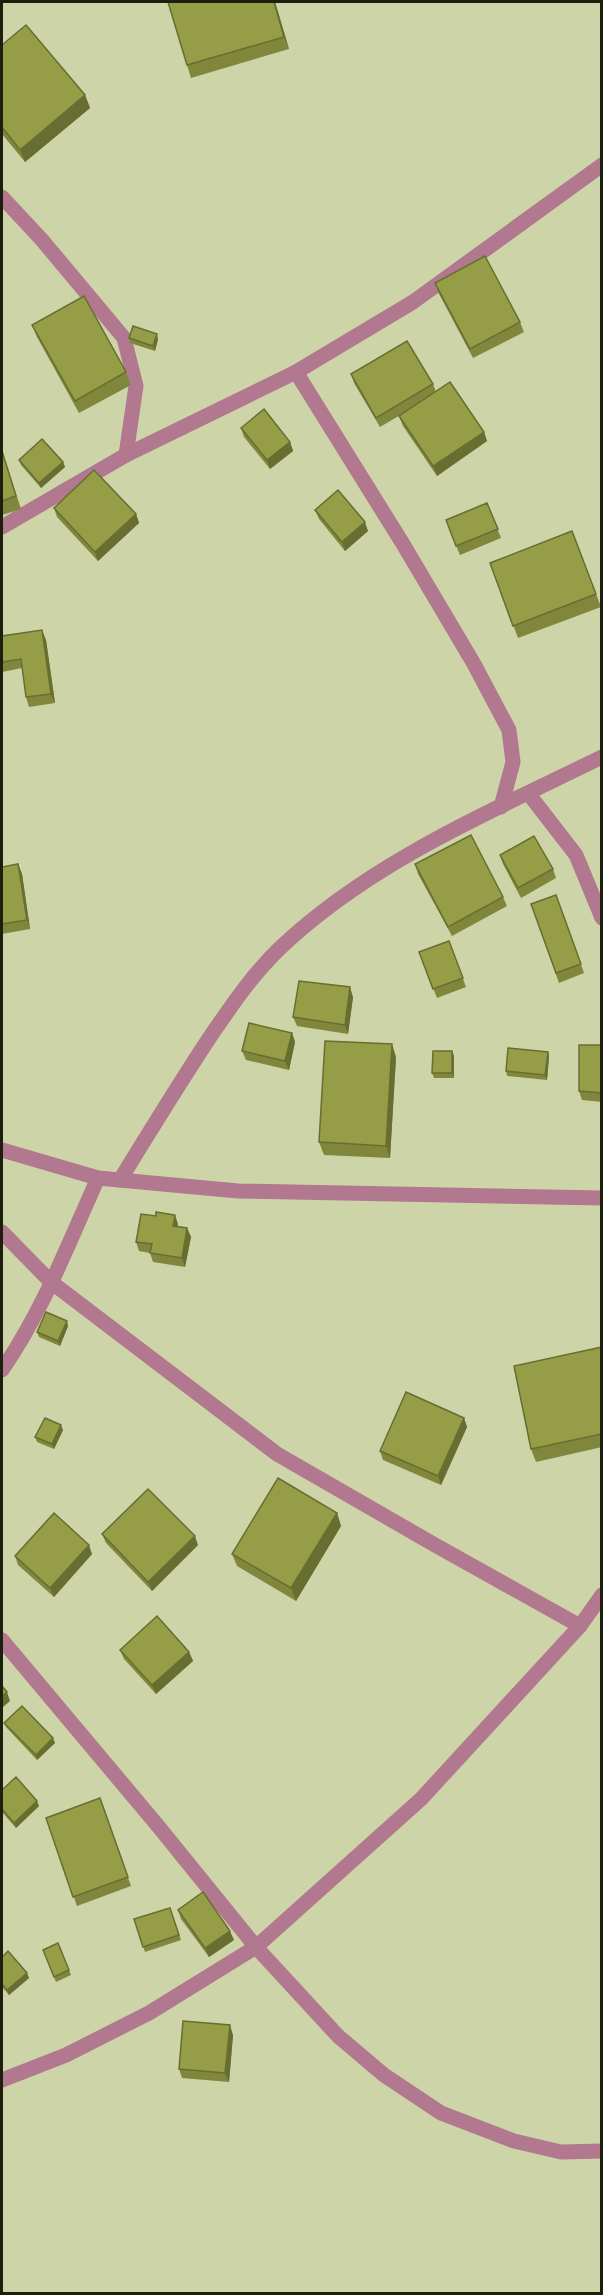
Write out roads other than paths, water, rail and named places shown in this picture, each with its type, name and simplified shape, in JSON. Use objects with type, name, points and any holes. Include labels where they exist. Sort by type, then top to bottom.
[{"type":"street","points":[[2,527],[126,455],[296,372],[413,302],[602,165]]},
{"type":"street","points":[[2,197],[42,240],[124,338],[136,387],[126,455]]},
{"type":"street","points":[[296,372],[403,544],[474,664],[509,730],[513,762],[501,807]]},
{"type":"street","points":[[120,1180],[186,1073],[239,994],[278,950],[332,903],[401,858],[602,757]]},
{"type":"street","points":[[528,793],[576,855],[602,918]]},
{"type":"street","points":[[2,1150],[98,1178],[237,1191],[602,1198]]},
{"type":"street","points":[[2,1370],[23,1337],[51,1282],[98,1178]]},
{"type":"street","points":[[2,1232],[51,1282],[277,1454],[424,1540],[580,1626]]},
{"type":"street","points":[[2,2080],[66,2055],[149,2013],[256,1947],[422,1799],[580,1626],[602,1595]]},
{"type":"street","points":[[2,1640],[256,1947],[338,2036],[384,2075],[441,2113],[514,2141],[561,2152],[602,2151]]}]
